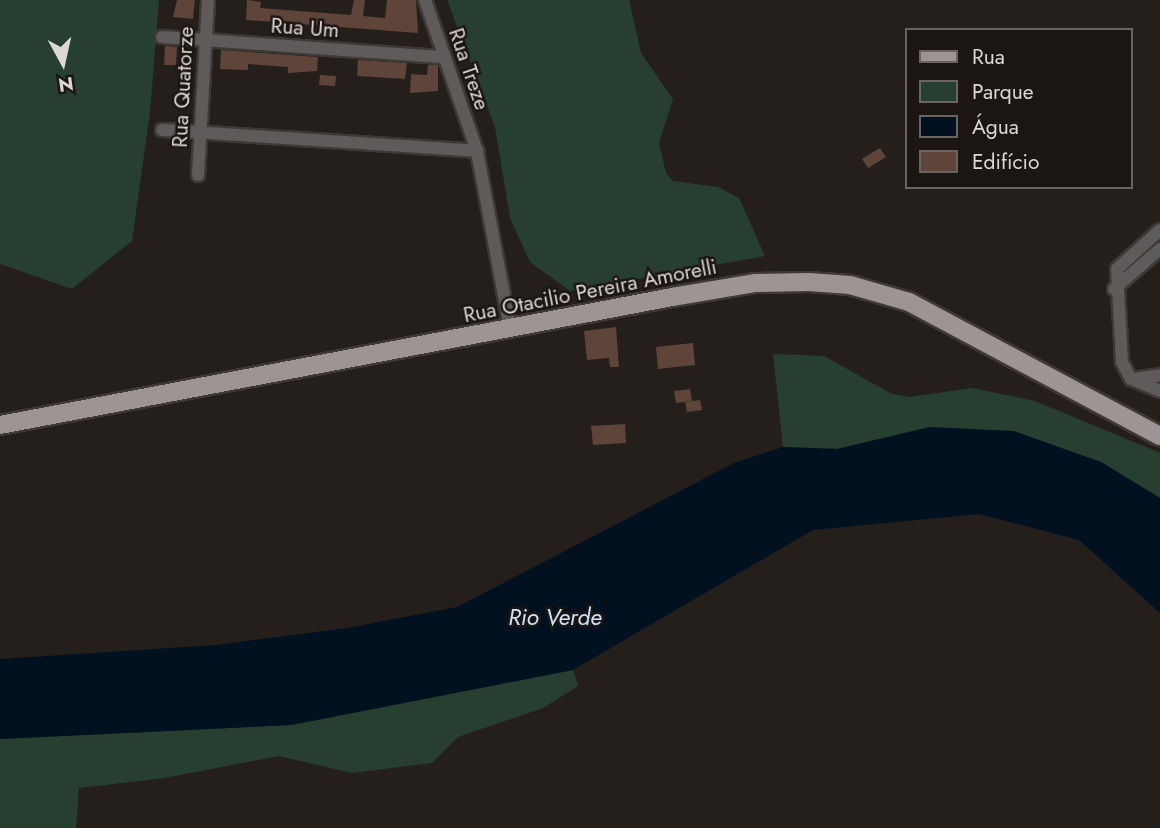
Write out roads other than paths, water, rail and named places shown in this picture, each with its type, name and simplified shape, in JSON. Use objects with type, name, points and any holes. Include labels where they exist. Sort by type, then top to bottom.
[{"type":"main road","name":"Rua Otacilio Pereira Amorelli","points":[[0,425],[756,283],[850,285],[909,302],[1160,436]]},
{"type":"street","name":"Rua Quatorze","points":[[198,175],[208,0]]},
{"type":"street","name":"Rua Treze","points":[[425,0],[477,151],[510,328]]},
{"type":"street","name":"Rua Um","points":[[162,37],[444,57]]},
{"type":"street","points":[[162,130],[477,151]]},
{"type":"street","points":[[1160,230],[1116,269],[1114,289],[1122,362],[1131,379],[1160,391]]},
{"type":"street","points":[[1114,289],[1160,249]]},
{"type":"street","points":[[1131,379],[1160,375]]},
{"type":"water","name":"Rio Verde","points":[[930,427],[1014,431],[1101,462],[1160,498],[1160,613],[1079,540],[979,514],[813,530],[573,670],[291,725],[0,739],[0,659],[216,645],[347,628],[457,607],[734,463],[783,447],[837,449]]}]
